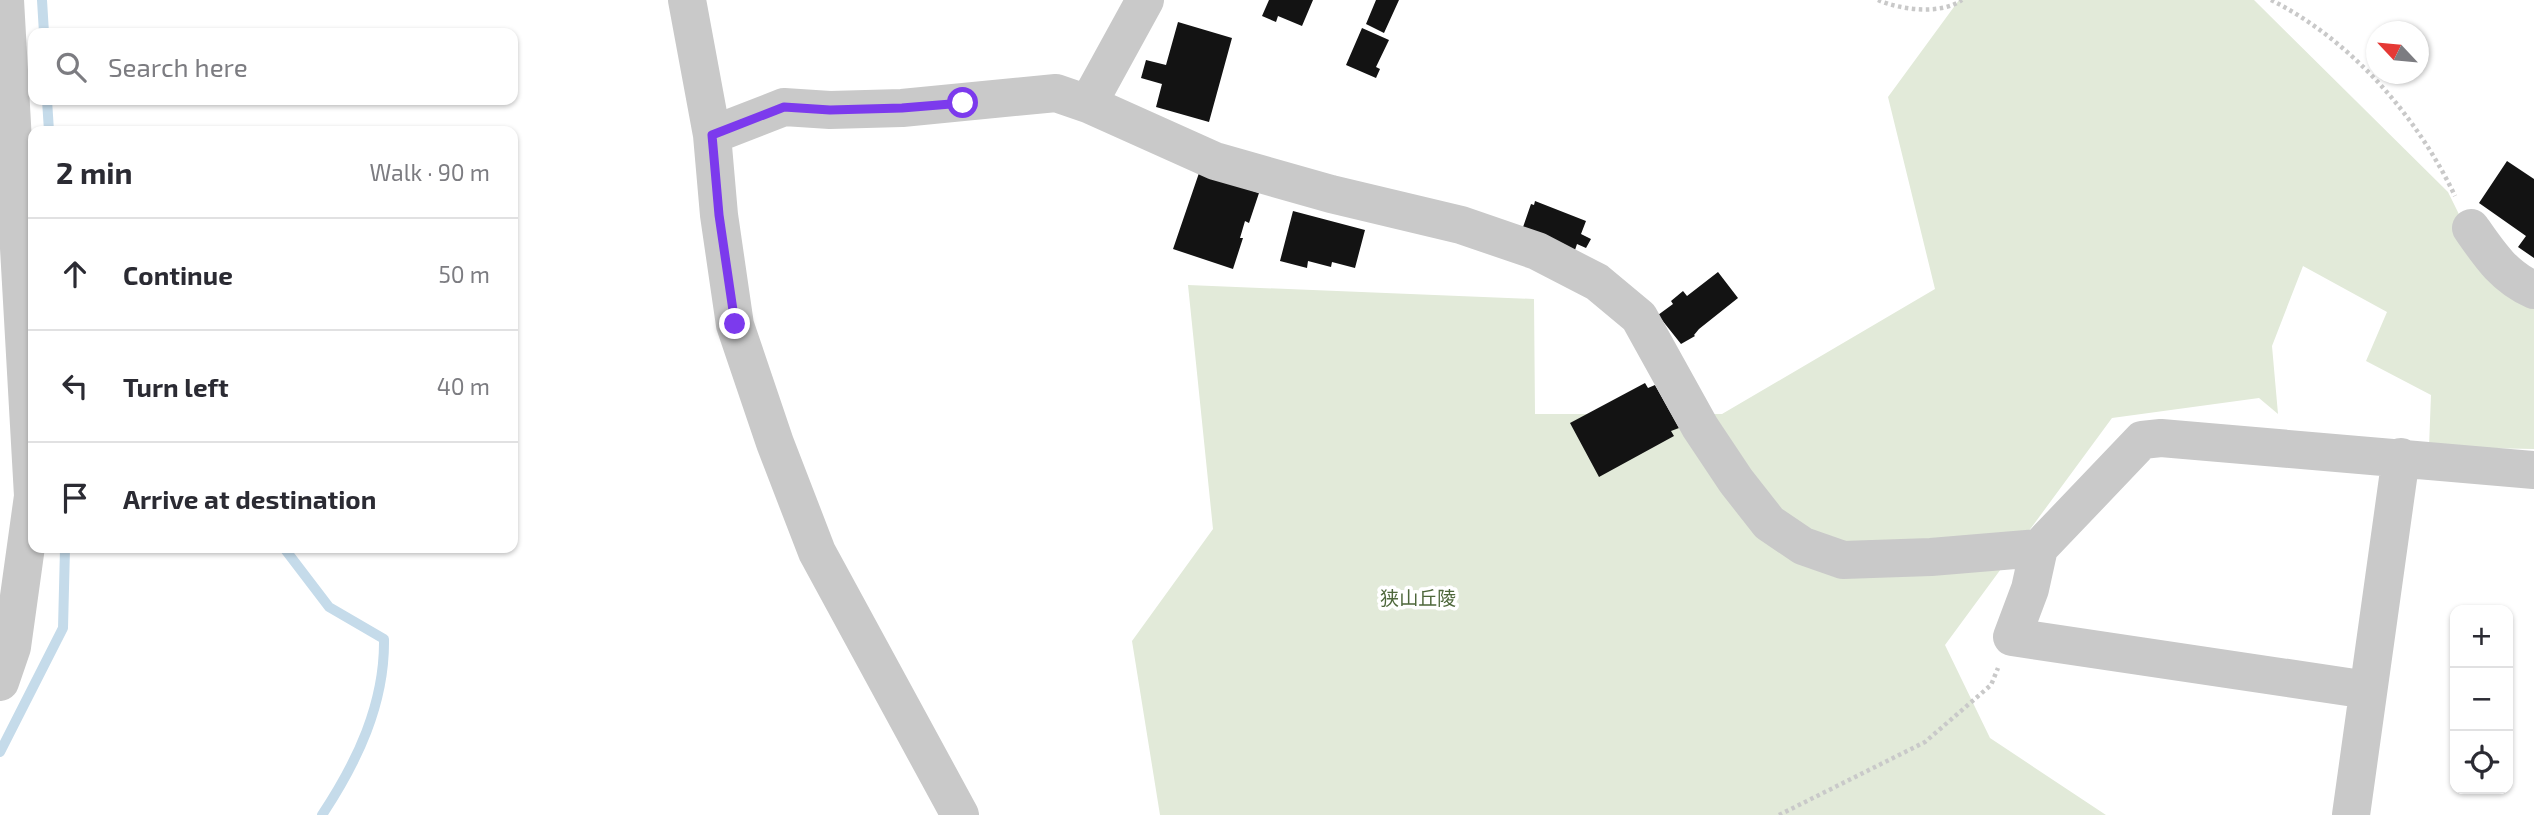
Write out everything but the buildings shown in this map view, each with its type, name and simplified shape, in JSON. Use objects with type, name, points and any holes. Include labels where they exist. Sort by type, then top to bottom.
[{"type":"street","points":[[5,0],[28,407]]},
{"type":"street","points":[[688,0],[712,135],[719,215],[735,324],[775,443],[817,552],[960,815]]},
{"type":"street","points":[[1088,104],[1145,0]]},
{"type":"street","points":[[712,135],[784,107],[830,110],[902,108],[1056,93],[1088,104],[1215,161],[1331,194],[1461,225],[1537,251],[1597,282],[1639,317],[1700,427],[1736,481],[1769,523],[1802,546],[1843,560],[1931,557],[2039,548]]},
{"type":"street","points":[[2471,228],[2499,267],[2521,284],[2534,290]]},
{"type":"street","points":[[2368,690],[2012,637],[2030,589],[2039,548],[2142,440],[2161,438],[2534,470]]},
{"type":"street","points":[[2350,815],[2401,457]]},
{"type":"street","points":[[0,682],[12,647],[28,532]]},
{"type":"path","points":[[1878,0],[1895,8],[1920,9],[1951,7],[1962,0]]},
{"type":"path","points":[[2271,0],[2297,13],[2337,42],[2389,96],[2438,159],[2471,228]]},
{"type":"path","points":[[1779,815],[1925,743],[1991,685],[2012,637]]},
{"type":"green space","name":"狭山丘陵","points":[[1959,0],[2254,0],[2448,192],[2489,275],[2534,297],[2534,449],[2429,447],[2431,395],[2366,361],[2387,312],[2303,266],[2272,346],[2278,414],[2259,398],[2112,418],[1945,645],[1990,738],[2106,815],[1160,815],[1132,641],[1213,529],[1188,285],[1534,299],[1535,414],[1722,414],[1935,289],[1888,97]]},
{"type":"waterway","points":[[42,0],[44,28]]},
{"type":"waterway","points":[[47,105],[49,126]]},
{"type":"waterway","points":[[0,752],[63,628],[65,553]]},
{"type":"waterway","points":[[288,553],[329,607],[384,639],[380,686],[366,732],[347,774],[322,815]]},
{"type":"route","points":[[735,324],[719,215],[712,135],[784,107],[830,110],[963,103]]}]
